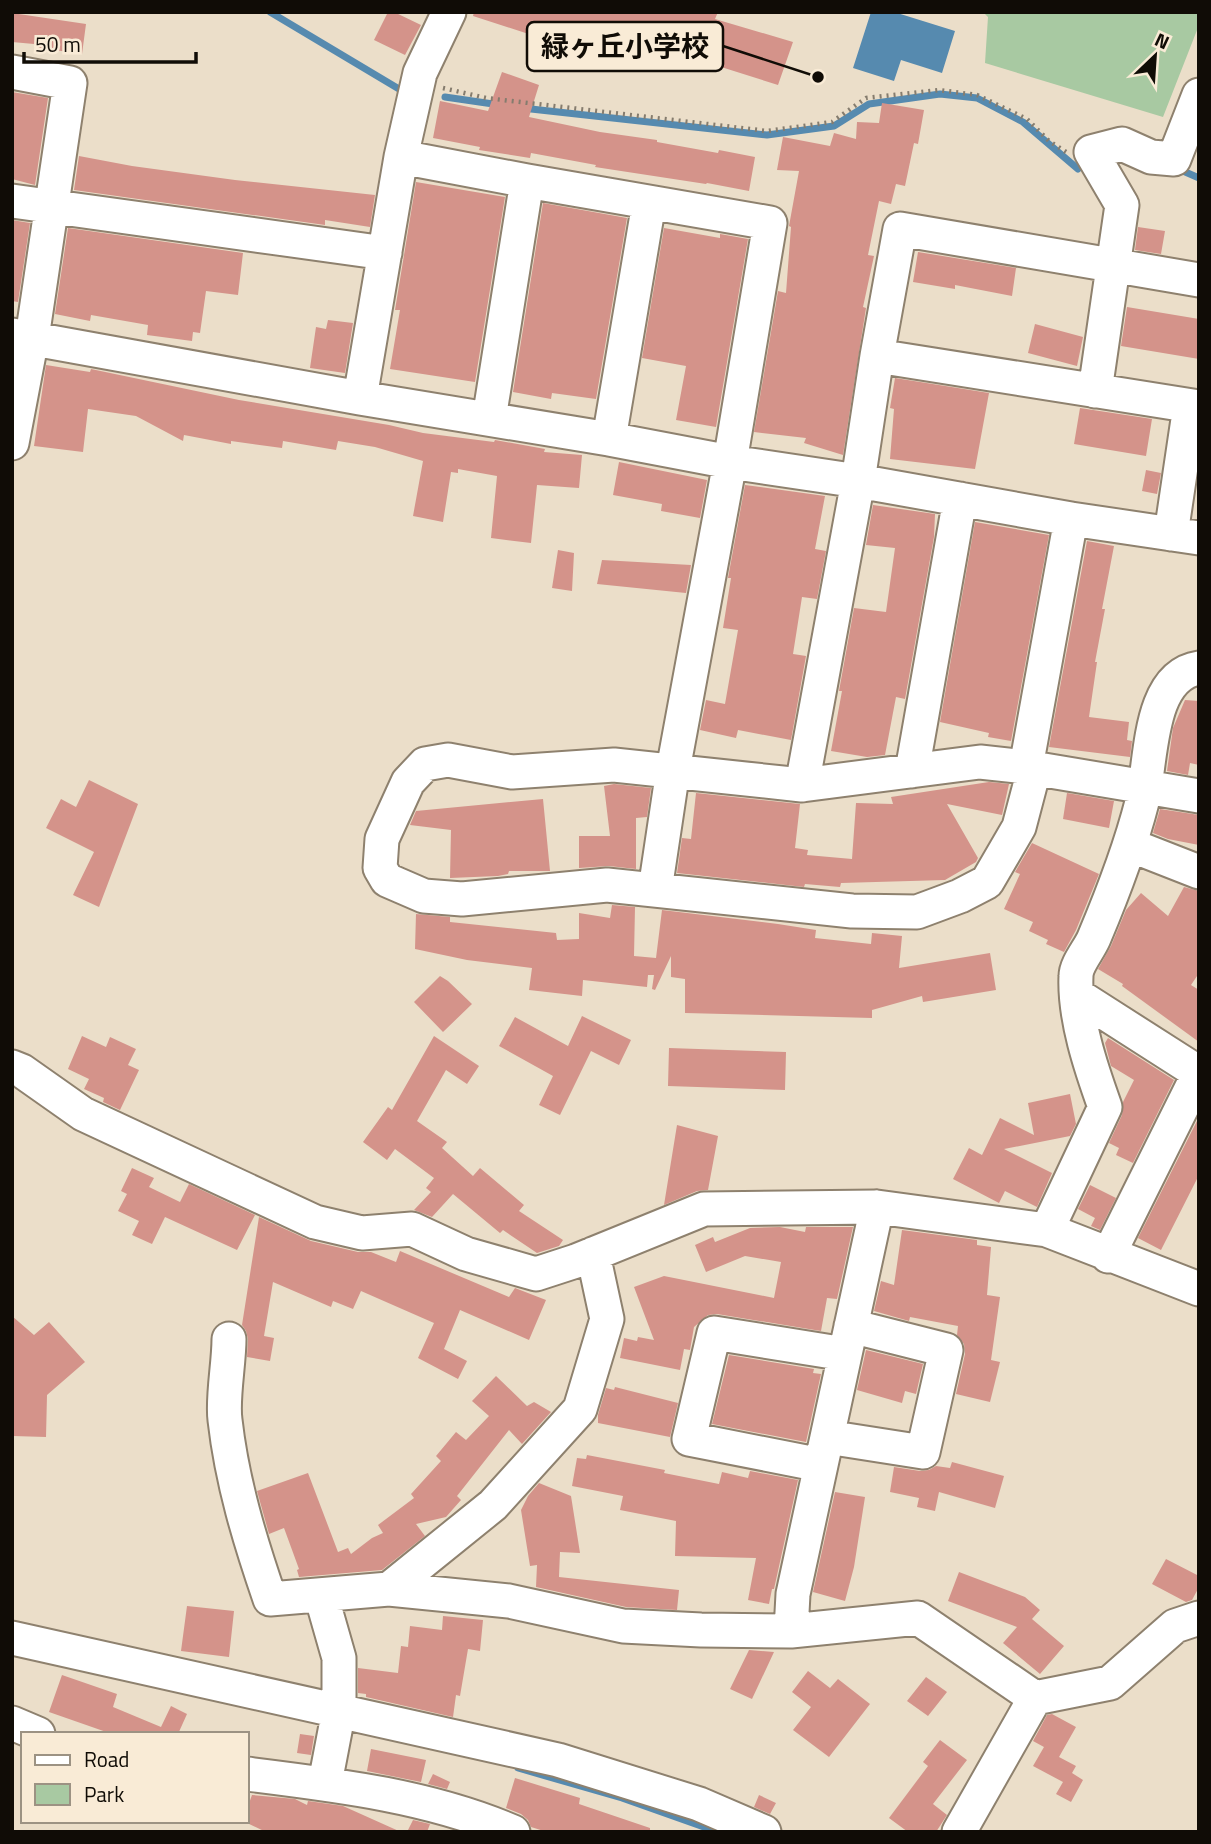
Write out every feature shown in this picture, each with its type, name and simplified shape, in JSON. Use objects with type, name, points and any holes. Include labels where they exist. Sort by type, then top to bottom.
[{"type":"street","points":[[360,398],[401,157],[420,73],[449,12]]},
{"type":"street","points":[[12,72],[70,83],[51,207],[22,336],[12,443]]},
{"type":"street","points":[[1095,391],[1122,205],[1091,152],[1122,144],[1151,157],[1174,159],[1199,96]]},
{"type":"street","points":[[401,157],[770,223],[730,463],[673,770],[655,890]]},
{"type":"street","points":[[489,419],[527,181]]},
{"type":"street","points":[[12,201],[385,253]]},
{"type":"street","points":[[609,439],[649,203]]},
{"type":"street","points":[[802,785],[858,481],[900,229],[1199,281]]},
{"type":"street","points":[[22,336],[360,398],[609,439],[730,463],[858,481],[1071,519],[1185,536],[1194,407],[877,356]]},
{"type":"street","points":[[912,771],[960,499]]},
{"type":"street","points":[[1071,519],[1030,768],[1019,827],[987,882],[960,896],[917,912],[852,911],[607,885],[462,899],[424,896],[387,880],[380,868],[382,839],[408,782],[425,764],[448,760],[512,772],[614,765],[802,785],[980,762],[1030,768],[1146,786],[1199,796]]},
{"type":"street","points":[[1047,1230],[1105,1107],[1087,1056],[1076,973],[1093,942],[1130,845],[1146,786],[1154,725],[1160,704],[1178,676],[1199,668]]},
{"type":"street","points":[[1130,845],[1199,872]]},
{"type":"street","points":[[1077,995],[1199,1073],[1108,1256]]},
{"type":"street","points":[[12,1067],[22,1071],[83,1114],[315,1222],[362,1233],[412,1229],[466,1254],[536,1275],[704,1209],[877,1207],[1047,1230],[1108,1256],[1199,1289]]},
{"type":"street","points":[[791,1631],[793,1594],[877,1207]]},
{"type":"street","points":[[389,1589],[493,1505],[580,1409],[607,1320],[593,1254]]},
{"type":"street","points":[[714,1333],[848,1340],[946,1350],[923,1452],[824,1451],[689,1439],[714,1333]]},
{"type":"street","points":[[229,1339],[224,1418],[237,1491],[250,1541],[270,1599],[389,1589],[509,1601],[623,1626],[701,1630],[791,1631],[918,1618],[1035,1698],[1110,1683],[1175,1626],[1199,1618]]},
{"type":"street","points":[[321,1595],[339,1658],[338,1718],[325,1783]]},
{"type":"street","points":[[12,1638],[338,1718],[558,1760],[699,1804],[764,1832]]},
{"type":"street","points":[[959,1832],[1035,1698]]},
{"type":"street","points":[[12,1723],[33,1732]]},
{"type":"street","points":[[248,1774],[325,1783],[404,1799],[478,1817],[513,1832]]},
{"type":"path","points":[[418,83],[486,98],[768,131],[832,122],[866,99],[939,90],[977,95],[1027,119],[1049,141],[1069,154],[1091,152]]},
{"type":"green space","points":[[983,12],[1199,12],[1199,25],[1163,117],[985,63],[988,17]]},
{"type":"water","points":[[871,12],[894,12],[955,31],[942,73],[901,60],[894,81],[853,68]]},
{"type":"building","points":[[388,12],[394,12],[421,25],[405,55],[374,40]]},
{"type":"building","points":[[474,12],[718,12],[715,19],[793,42],[778,85],[664,49],[660,62],[546,27],[547,40],[473,16]]},
{"type":"building","points":[[12,13],[86,24],[82,54],[12,42]]},
{"type":"building","points":[[502,72],[539,85],[529,117],[718,153],[719,150],[755,157],[749,191],[595,167],[596,165],[531,153],[530,158],[479,150],[480,147],[433,138],[440,101],[488,111]]},
{"type":"building","points":[[12,92],[48,98],[35,185],[12,179]]},
{"type":"building","points":[[882,103],[924,110],[918,144],[914,143],[905,186],[896,184],[891,204],[879,201],[868,255],[874,256],[863,307],[866,308],[843,455],[804,443],[806,438],[754,432],[778,291],[786,293],[789,226],[799,171],[777,170],[783,137],[830,146],[834,133],[856,139],[857,122],[879,123]]},
{"type":"building","points":[[79,156],[235,180],[375,195],[370,227],[325,220],[325,225],[74,190]]},
{"type":"building","points":[[416,182],[505,197],[475,382],[390,369],[400,310],[395,310]]},
{"type":"building","points":[[543,203],[627,218],[596,399],[552,393],[551,399],[513,392]]},
{"type":"building","points":[[12,220],[30,223],[18,302],[12,301]]},
{"type":"building","points":[[1138,227],[1165,231],[1161,254],[1135,250]]},
{"type":"building","points":[[68,228],[243,253],[238,295],[206,291],[200,333],[193,332],[192,341],[147,335],[148,325],[91,315],[90,321],[55,314]]},
{"type":"building","points":[[664,228],[720,238],[720,234],[748,239],[716,427],[676,420],[686,366],[642,358]]},
{"type":"building","points":[[918,252],[1016,268],[1012,296],[955,285],[955,289],[913,282]]},
{"type":"building","points":[[1127,307],[1199,319],[1199,359],[1121,346]]},
{"type":"building","points":[[328,320],[353,323],[345,373],[310,368],[316,327],[326,329]]},
{"type":"building","points":[[1035,324],[1083,337],[1077,366],[1028,353]]},
{"type":"building","points":[[46,365],[90,372],[91,369],[239,400],[423,433],[495,440],[545,449],[544,452],[582,455],[579,488],[537,485],[531,543],[491,538],[497,476],[458,469],[458,473],[451,472],[443,522],[413,516],[423,461],[375,447],[338,441],[336,450],[283,441],[282,448],[231,441],[231,444],[184,435],[183,441],[136,416],[88,409],[83,452],[34,446]]},
{"type":"building","points":[[895,378],[989,393],[975,469],[890,459],[894,409],[890,408]]},
{"type":"building","points":[[1080,408],[1152,419],[1146,456],[1074,444]]},
{"type":"building","points":[[619,462],[707,480],[700,518],[661,511],[662,504],[613,495]]},
{"type":"building","points":[[1146,470],[1161,473],[1157,494],[1142,491]]},
{"type":"building","points":[[745,485],[825,496],[815,549],[826,551],[817,599],[802,597],[793,654],[806,656],[791,740],[738,730],[736,738],[700,730],[706,700],[725,704],[738,630],[723,628],[731,578],[728,578]]},
{"type":"building","points":[[873,505],[935,514],[934,537],[905,699],[896,697],[885,755],[867,757],[831,751],[854,608],[886,612],[895,548],[866,545]]},
{"type":"building","points":[[975,522],[1049,535],[1011,741],[940,722]]},
{"type":"building","points":[[1087,541],[1114,546],[1102,609],[1105,609],[1095,662],[1089,717],[1129,722],[1127,740],[1132,741],[1130,757],[1049,747]]},
{"type":"building","points":[[558,550],[574,553],[572,591],[552,588]]},
{"type":"building","points":[[602,560],[691,565],[686,593],[597,584]]},
{"type":"building","points":[[1185,700],[1199,701],[1199,765],[1190,763],[1188,775],[1167,771],[1173,728]]},
{"type":"building","points":[[89,780],[138,804],[99,907],[73,895],[94,852],[46,828],[61,799],[76,807]]},
{"type":"building","points":[[989,782],[1009,784],[1002,815],[947,804],[978,858],[976,862],[945,880],[841,883],[840,887],[805,884],[804,887],[677,873],[682,838],[691,839],[696,793],[800,804],[795,848],[808,850],[807,855],[852,859],[856,803],[893,804],[891,797]]},
{"type":"building","points":[[614,784],[651,788],[647,817],[636,818],[636,869],[609,866],[579,868],[579,836],[610,836],[604,786]]},
{"type":"building","points":[[1067,793],[1114,801],[1109,828],[1063,819]]},
{"type":"building","points":[[543,799],[550,871],[509,871],[508,874],[498,876],[450,878],[451,830],[410,825],[416,811]]},
{"type":"building","points":[[1160,809],[1199,815],[1199,845],[1153,833]]},
{"type":"building","points":[[1032,843],[1099,874],[1064,952],[1046,944],[1048,940],[1029,931],[1033,922],[1004,909],[1020,874],[1015,872]]},
{"type":"building","points":[[1184,887],[1199,891],[1199,973],[1191,985],[1199,990],[1199,1042],[1122,986],[1123,984],[1098,969],[1126,910],[1141,893],[1168,916]]},
{"type":"building","points":[[612,905],[635,907],[634,956],[656,958],[662,910],[816,930],[815,938],[871,944],[872,933],[902,936],[899,968],[990,953],[996,990],[923,1002],[922,996],[872,1010],[872,1018],[685,1013],[685,979],[671,977],[671,956],[655,990],[652,989],[654,975],[648,975],[647,987],[583,980],[582,996],[529,990],[532,968],[467,960],[415,949],[416,914],[450,917],[450,922],[556,933],[557,940],[579,939],[579,913],[610,918]]},
{"type":"building","points":[[440,976],[472,1004],[443,1032],[414,1002]]},
{"type":"building","points":[[582,1016],[631,1040],[619,1065],[591,1051],[560,1115],[539,1105],[553,1076],[499,1046],[515,1017],[568,1046]]},
{"type":"building","points":[[82,1036],[106,1047],[110,1037],[136,1049],[128,1065],[139,1070],[120,1110],[103,1102],[104,1098],[84,1089],[89,1079],[68,1069]]},
{"type":"building","points":[[434,1036],[479,1066],[467,1084],[446,1070],[417,1121],[447,1142],[442,1148],[473,1176],[480,1168],[524,1205],[519,1211],[563,1240],[559,1246],[537,1253],[503,1230],[500,1233],[453,1194],[432,1217],[414,1210],[431,1192],[426,1188],[434,1178],[395,1149],[387,1160],[363,1142],[388,1107],[392,1110]]},
{"type":"building","points":[[1108,1038],[1174,1080],[1133,1163],[1116,1155],[1119,1148],[1109,1143],[1122,1115],[1123,1102],[1134,1080],[1111,1066],[1105,1043]]},
{"type":"building","points":[[669,1048],[786,1052],[785,1090],[668,1086]]},
{"type":"building","points":[[1070,1094],[1076,1124],[1070,1136],[1004,1149],[1052,1173],[1037,1207],[1005,1191],[999,1203],[953,1179],[969,1148],[982,1155],[1000,1118],[1034,1135],[1028,1103]]},
{"type":"building","points":[[1199,1117],[1199,1175],[1161,1250],[1138,1238]]},
{"type":"building","points":[[677,1125],[718,1136],[708,1190],[697,1191],[664,1205]]},
{"type":"building","points":[[132,1168],[154,1178],[149,1187],[180,1202],[189,1184],[255,1215],[237,1250],[165,1217],[152,1244],[132,1235],[139,1221],[118,1211],[127,1194],[121,1191]]},
{"type":"building","points":[[1090,1185],[1116,1198],[1100,1230],[1091,1226],[1095,1218],[1078,1209]]},
{"type":"building","points":[[259,1217],[311,1241],[358,1252],[371,1252],[396,1262],[400,1251],[509,1297],[515,1288],[546,1300],[529,1340],[460,1310],[444,1349],[467,1361],[458,1379],[418,1358],[434,1323],[361,1291],[353,1309],[333,1301],[331,1307],[273,1282],[264,1336],[274,1338],[270,1361],[247,1357],[248,1339],[242,1325]]},
{"type":"building","points":[[780,1227],[805,1232],[806,1227],[853,1227],[837,1299],[827,1298],[821,1331],[717,1314],[708,1315],[694,1327],[690,1350],[684,1349],[680,1370],[620,1358],[624,1338],[637,1341],[638,1337],[654,1340],[634,1287],[664,1276],[774,1298],[781,1262],[745,1256],[706,1272],[695,1245],[713,1237],[715,1242],[750,1228]]},
{"type":"building","points":[[902,1230],[977,1240],[977,1245],[991,1247],[987,1295],[1000,1297],[991,1360],[1000,1362],[990,1402],[956,1394],[965,1354],[964,1344],[957,1335],[958,1326],[910,1317],[909,1321],[874,1311],[881,1281],[894,1285]]},
{"type":"building","points":[[12,1316],[34,1335],[49,1322],[85,1362],[47,1395],[46,1437],[13,1436]]},
{"type":"building","points":[[866,1350],[923,1364],[916,1394],[905,1391],[902,1403],[857,1390]]},
{"type":"building","points":[[729,1355],[814,1369],[813,1373],[821,1374],[806,1442],[712,1424]]},
{"type":"building","points":[[496,1376],[527,1406],[534,1402],[551,1412],[522,1444],[509,1430],[457,1496],[461,1500],[446,1517],[416,1524],[425,1536],[382,1570],[299,1577],[299,1569],[284,1528],[269,1534],[257,1491],[308,1473],[338,1552],[348,1548],[351,1554],[383,1533],[378,1525],[414,1498],[411,1494],[441,1461],[436,1456],[456,1432],[466,1440],[489,1416],[472,1401]]},
{"type":"building","points":[[615,1387],[678,1403],[670,1437],[598,1423],[606,1388],[614,1390]]},
{"type":"building","points":[[587,1455],[719,1484],[722,1472],[748,1478],[750,1471],[798,1480],[769,1604],[748,1600],[756,1558],[675,1556],[676,1521],[620,1510],[623,1496],[572,1486],[577,1458],[586,1459]]},
{"type":"building","points":[[952,1462],[1004,1476],[995,1508],[939,1492],[935,1511],[917,1507],[919,1498],[890,1492],[894,1467],[920,1471],[936,1466],[950,1468]]},
{"type":"building","points":[[539,1483],[571,1496],[580,1553],[560,1552],[559,1577],[679,1590],[677,1610],[626,1607],[536,1587],[537,1565],[530,1566],[521,1510]]},
{"type":"building","points":[[835,1492],[865,1497],[854,1567],[845,1601],[813,1592]]},
{"type":"building","points":[[1166,1559],[1199,1576],[1199,1587],[1192,1600],[1186,1602],[1152,1584]]},
{"type":"building","points":[[959,1572],[1025,1597],[1040,1610],[1032,1619],[1064,1646],[1040,1674],[1003,1643],[1017,1627],[948,1601]]},
{"type":"building","points":[[187,1606],[234,1611],[229,1657],[181,1651]]},
{"type":"building","points":[[443,1616],[483,1620],[480,1651],[468,1649],[460,1696],[456,1695],[453,1717],[358,1693],[358,1668],[398,1673],[401,1646],[408,1647],[410,1626],[442,1630]]},
{"type":"building","points":[[749,1650],[774,1652],[752,1699],[730,1689]]},
{"type":"building","points":[[808,1671],[830,1688],[838,1679],[870,1704],[829,1757],[793,1730],[811,1707],[792,1692]]},
{"type":"building","points":[[62,1675],[117,1694],[113,1707],[161,1727],[171,1706],[187,1714],[179,1732],[106,1732],[49,1712]]},
{"type":"building","points":[[926,1677],[947,1692],[928,1716],[907,1701]]},
{"type":"building","points":[[1052,1714],[1076,1727],[1059,1757],[1076,1766],[1072,1773],[1083,1780],[1071,1802],[1056,1794],[1063,1782],[1033,1766],[1044,1747],[1033,1741],[1047,1715]]},
{"type":"building","points":[[300,1734],[314,1736],[311,1755],[297,1753]]},
{"type":"building","points":[[940,1740],[967,1760],[933,1804],[947,1815],[936,1832],[908,1832],[889,1818],[928,1766],[923,1762]]},
{"type":"building","points":[[371,1749],[426,1760],[421,1782],[367,1771]]},
{"type":"building","points":[[433,1774],[450,1782],[447,1789],[428,1784]]},
{"type":"building","points":[[515,1778],[580,1798],[579,1804],[650,1828],[650,1832],[547,1832],[531,1827],[521,1814],[506,1808]]},
{"type":"building","points":[[252,1795],[295,1799],[307,1805],[308,1801],[343,1806],[401,1832],[266,1832],[247,1823]]},
{"type":"building","points":[[759,1795],[776,1803],[770,1814],[754,1807]]},
{"type":"building","points":[[413,1820],[430,1824],[427,1832],[407,1832]]},
{"type":"waterway","points":[[270,12],[399,89]]},
{"type":"waterway","points":[[522,108],[767,135],[834,126],[869,104],[940,94],[977,98],[1023,122],[1078,169]]},
{"type":"waterway","points":[[445,97],[500,105]]},
{"type":"waterway","points":[[1176,170],[1199,178]]},
{"type":"waterway","points":[[518,1768],[622,1798],[718,1832]]},
{"type":"place","name":"緑ヶ丘小学校","points":[[818,77]]}]
